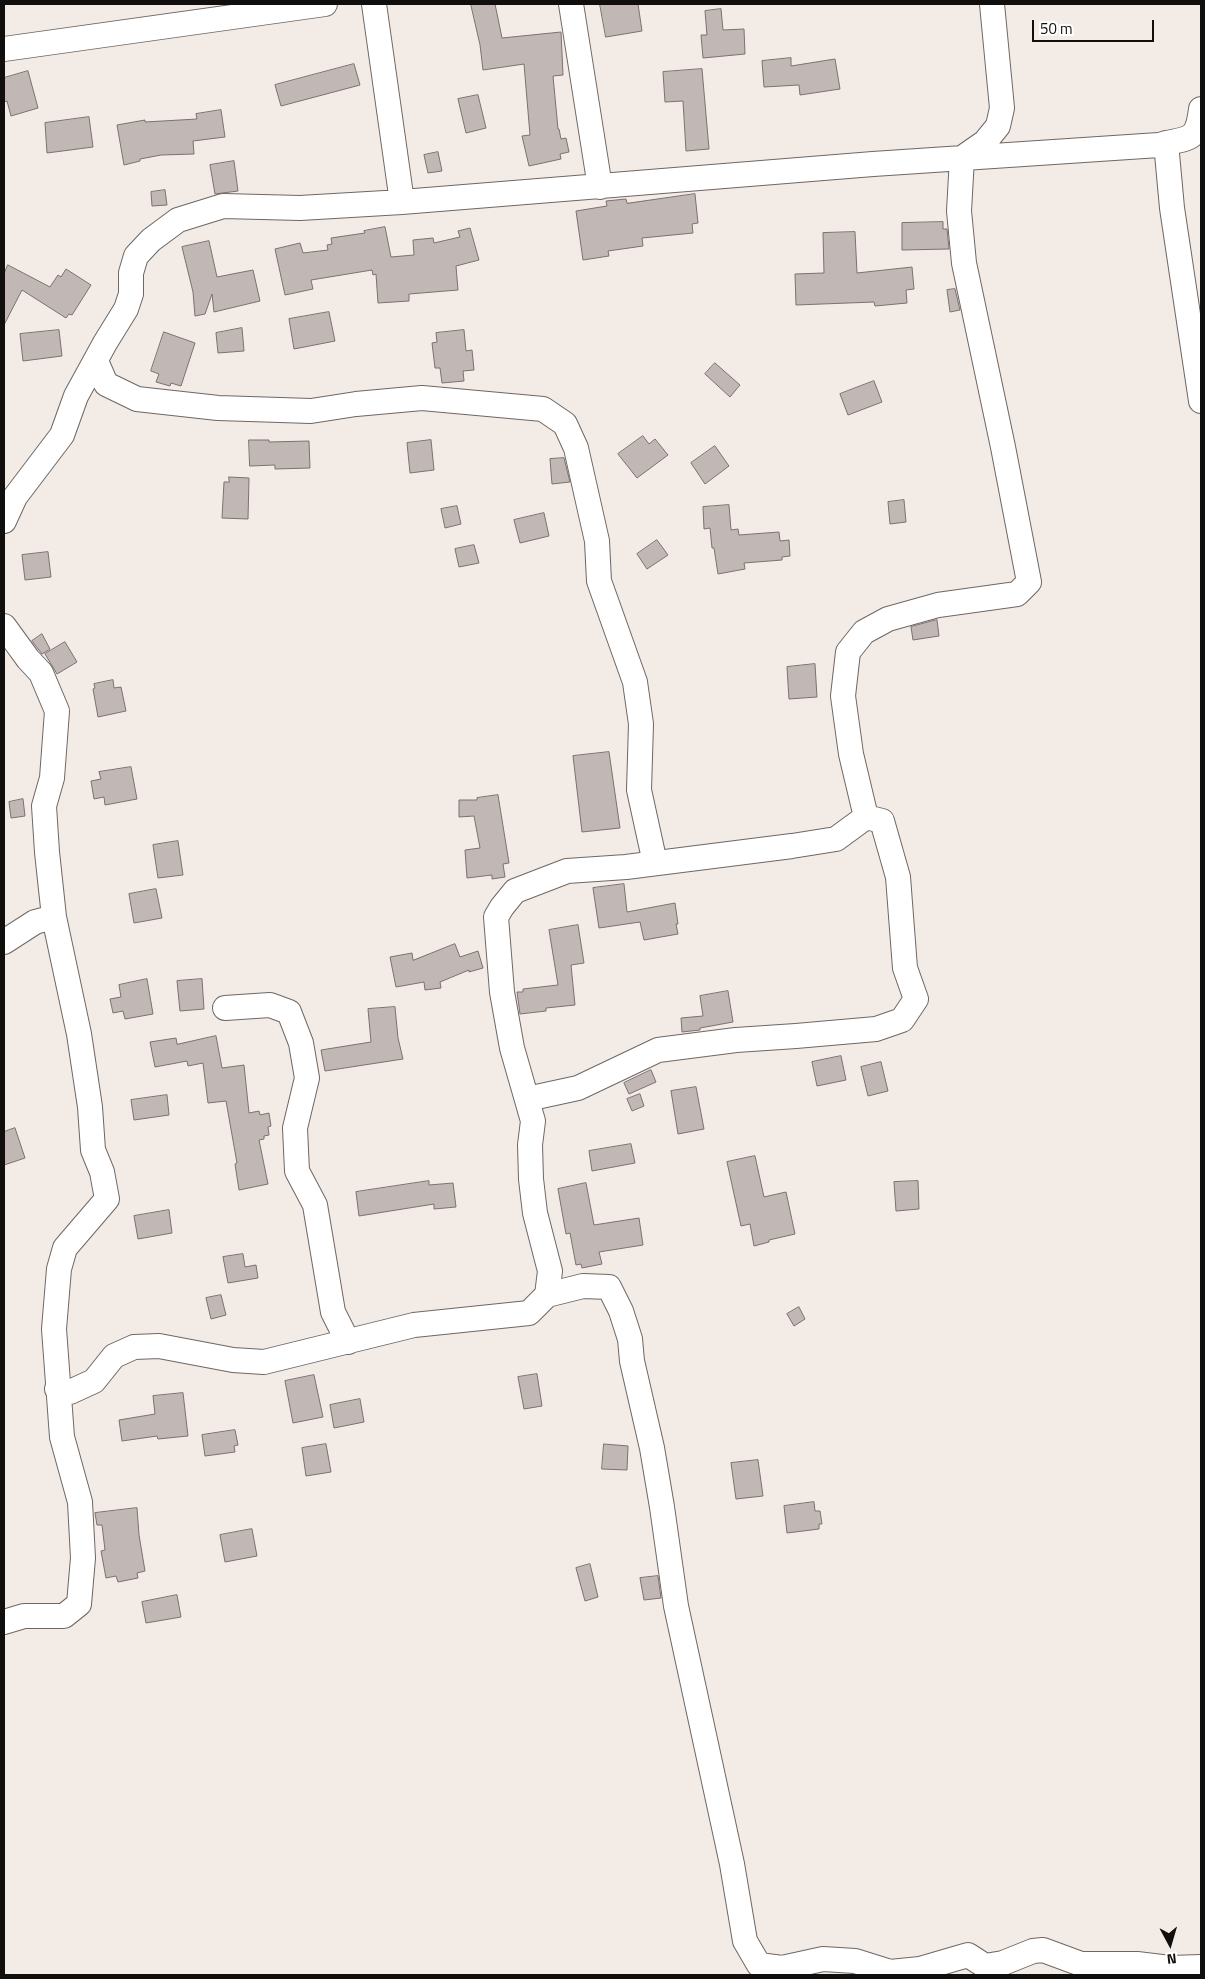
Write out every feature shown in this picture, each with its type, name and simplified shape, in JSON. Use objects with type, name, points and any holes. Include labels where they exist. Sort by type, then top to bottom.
[{"type":"street","points":[[4,49],[324,4]]},
{"type":"street","points":[[374,4],[402,202]]},
{"type":"street","points":[[571,4],[600,187]]},
{"type":"street","points":[[962,158],[985,142],[998,126],[1002,108],[992,4]]},
{"type":"street","points":[[4,521],[15,497],[62,435],[76,396],[126,309],[131,294],[131,273],[136,256],[151,240],[178,220],[223,206],[300,208],[402,202],[1184,141],[1193,136],[1199,128],[1201,109]]},
{"type":"street","points":[[1184,141],[1172,208],[1201,402]]},
{"type":"street","points":[[866,817],[851,754],[843,696],[848,652],[864,632],[888,619],[938,605],[1017,594],[1029,582],[1001,437],[964,263],[959,211],[962,158]]},
{"type":"street","points":[[96,361],[106,384],[137,399],[218,408],[312,411],[356,404],[422,398],[543,409],[565,424],[576,448],[597,541],[598,581],[635,682],[641,724],[639,790],[655,864]]},
{"type":"street","points":[[4,626],[28,659],[41,672],[57,711],[52,778],[44,806],[47,852],[54,917],[79,1034],[90,1107],[93,1150],[102,1172],[107,1199],[65,1248],[59,1268],[54,1329],[62,1437],[80,1502],[83,1558],[80,1604],[64,1616],[24,1616],[4,1622]]},
{"type":"street","points":[[527,1099],[578,1088],[658,1050],[736,1040],[876,1029],[902,1020],[916,999],[905,968],[898,877],[882,821],[866,817],[836,838],[792,846],[655,864],[566,871],[516,891],[502,907],[496,917],[502,992],[512,1048],[533,1121],[530,1145],[535,1213],[550,1271],[547,1295]]},
{"type":"street","points":[[4,942],[35,922],[54,917]]},
{"type":"street","points":[[225,1008],[270,1005],[289,1012],[301,1043],[307,1078],[295,1128],[298,1171],[315,1205],[333,1312],[348,1342]]},
{"type":"street","points":[[57,1389],[70,1392],[94,1381],[114,1356],[134,1347],[159,1346],[233,1360],[264,1362],[414,1325],[529,1313],[547,1295],[583,1286],[609,1288],[622,1311],[630,1339],[632,1361],[652,1448],[662,1506],[676,1606],[732,1864],[745,1941],[759,1965],[782,1968],[823,1959],[855,1961],[890,1972],[920,1969],[968,1956],[985,1966],[1003,1963],[1033,1950],[1043,1950],[1081,1964],[1137,1964],[1168,1972],[1201,1967]]},
{"type":"building","points":[[471,4],[495,4],[502,38],[561,32],[563,75],[553,76],[558,129],[561,139],[566,138],[569,152],[560,154],[561,159],[529,166],[522,136],[530,135],[524,64],[483,70],[480,45]]},
{"type":"building","points":[[600,4],[638,4],[642,31],[606,37]]},
{"type":"building","points":[[721,9],[723,30],[744,29],[745,54],[703,58],[701,35],[707,35],[705,11]]},
{"type":"building","points":[[791,58],[791,66],[835,59],[840,89],[800,95],[799,85],[764,87],[762,61]]},
{"type":"building","points":[[354,64],[360,85],[281,106],[275,85]]},
{"type":"building","points":[[702,69],[709,149],[686,151],[683,101],[665,102],[663,72]]},
{"type":"building","points":[[28,71],[38,108],[11,116],[7,101],[4,102],[4,78]]},
{"type":"building","points":[[478,95],[486,128],[466,133],[458,99]]},
{"type":"building","points":[[221,110],[225,137],[193,141],[194,154],[161,155],[140,159],[140,161],[124,165],[117,125],[145,120],[145,122],[197,119],[196,114]]},
{"type":"building","points":[[89,117],[93,147],[47,153],[45,123]]},
{"type":"building","points":[[438,152],[442,171],[428,173],[424,155]]},
{"type":"building","points":[[234,161],[238,191],[215,194],[210,165]]},
{"type":"building","points":[[165,190],[167,205],[152,206],[151,192]]},
{"type":"building","points":[[695,194],[698,223],[692,224],[693,233],[642,238],[643,246],[608,251],[609,256],[583,260],[576,211],[607,206],[606,201],[626,199],[627,203]]},
{"type":"building","points":[[943,222],[943,229],[947,229],[949,249],[902,250],[902,223]]},
{"type":"building","points":[[385,227],[391,257],[414,255],[413,240],[433,238],[434,243],[460,237],[458,231],[470,228],[479,260],[456,266],[458,290],[409,294],[409,301],[378,303],[376,274],[373,275],[372,270],[311,280],[313,289],[285,295],[275,249],[300,243],[303,253],[328,250],[327,245],[332,244],[331,238],[365,233],[364,231]]},
{"type":"building","points":[[855,232],[857,273],[912,267],[914,289],[906,290],[907,303],[875,306],[874,302],[796,305],[795,274],[824,273],[823,233]]},
{"type":"building","points":[[209,241],[217,277],[253,270],[260,301],[214,312],[212,294],[205,314],[195,316],[193,292],[182,247]]},
{"type":"building","points":[[8,265],[50,287],[58,275],[61,277],[66,269],[91,285],[72,315],[69,314],[66,318],[22,290],[4,325],[4,274]]},
{"type":"building","points":[[955,289],[960,310],[950,312],[947,290]]},
{"type":"building","points":[[329,312],[335,341],[294,349],[289,319]]},
{"type":"building","points":[[242,328],[244,351],[218,353],[216,333]]},
{"type":"building","points":[[59,330],[62,356],[23,361],[20,334]]},
{"type":"building","points":[[464,330],[466,351],[472,350],[474,370],[463,371],[464,381],[442,383],[440,368],[435,368],[432,343],[437,342],[436,333]]},
{"type":"building","points":[[164,332],[195,343],[181,386],[171,383],[170,386],[156,382],[159,374],[151,371]]},
{"type":"building","points":[[715,363],[740,385],[730,397],[705,374]]},
{"type":"building","points":[[874,381],[882,402],[848,415],[840,394]]},
{"type":"building","points":[[643,436],[649,444],[655,439],[668,455],[637,478],[618,454]]},
{"type":"building","points":[[249,440],[269,440],[269,442],[309,441],[310,468],[275,469],[275,465],[250,466]]},
{"type":"building","points":[[431,440],[434,470],[410,473],[407,443]]},
{"type":"building","points":[[715,446],[729,466],[705,484],[691,463]]},
{"type":"building","points":[[564,458],[570,482],[552,484],[550,459]]},
{"type":"building","points":[[229,477],[249,478],[248,519],[222,518],[224,482],[229,482]]},
{"type":"building","points":[[904,500],[906,522],[890,524],[888,502]]},
{"type":"building","points":[[729,505],[731,530],[738,529],[739,535],[779,532],[780,541],[789,540],[790,556],[782,557],[782,560],[744,563],[745,569],[718,574],[710,528],[704,529],[703,507]]},
{"type":"building","points":[[457,506],[461,524],[445,528],[441,509]]},
{"type":"building","points":[[544,513],[549,536],[520,543],[514,520]]},
{"type":"building","points":[[657,540],[668,555],[647,569],[637,554]]},
{"type":"building","points":[[474,545],[479,563],[459,567],[455,549]]},
{"type":"building","points":[[48,552],[51,577],[25,580],[22,555]]},
{"type":"building","points":[[937,620],[939,636],[913,640],[911,627]]},
{"type":"building","points":[[42,634],[50,649],[42,654],[32,641]]},
{"type":"building","points":[[65,642],[77,662],[57,674],[45,654]]},
{"type":"building","points":[[815,664],[817,697],[789,699],[787,667]]},
{"type":"building","points":[[113,680],[114,688],[121,687],[126,711],[98,717],[93,689],[95,688],[94,684]]},
{"type":"building","points":[[609,752],[620,828],[582,832],[573,756]]},
{"type":"building","points":[[131,767],[137,799],[105,805],[104,797],[94,799],[91,781],[101,779],[99,772]]},
{"type":"building","points":[[498,795],[509,863],[503,864],[505,877],[492,879],[492,875],[467,878],[465,850],[480,848],[474,816],[459,817],[459,800],[477,800],[477,798]]},
{"type":"building","points":[[23,799],[25,816],[11,818],[9,802]]},
{"type":"building","points":[[178,841],[183,875],[158,878],[153,845]]},
{"type":"building","points":[[624,884],[627,912],[675,903],[678,934],[644,940],[640,922],[599,928],[593,888]]},
{"type":"building","points":[[156,889],[162,918],[134,923],[129,894]]},
{"type":"building","points":[[578,925],[584,963],[571,965],[575,1005],[546,1008],[546,1011],[520,1014],[517,992],[523,992],[523,989],[558,985],[549,930]]},
{"type":"building","points":[[455,944],[460,957],[478,951],[483,968],[469,972],[469,970],[440,982],[441,988],[425,990],[424,982],[396,987],[390,957],[412,953],[413,960]]},
{"type":"building","points":[[147,979],[153,1014],[125,1019],[123,1011],[113,1013],[110,999],[121,997],[119,985]]},
{"type":"building","points":[[202,979],[204,1009],[180,1011],[177,981]]},
{"type":"building","points":[[728,991],[733,1022],[700,1028],[700,1030],[682,1032],[681,1018],[703,1016],[700,996]]},
{"type":"building","points":[[395,1007],[398,1038],[403,1059],[325,1071],[321,1050],[371,1042],[368,1009]]},
{"type":"building","points":[[216,1036],[222,1068],[244,1065],[249,1113],[259,1111],[260,1115],[269,1113],[271,1126],[268,1127],[269,1135],[259,1140],[268,1184],[239,1190],[235,1164],[237,1163],[226,1101],[208,1103],[203,1063],[188,1066],[187,1061],[155,1067],[150,1042],[176,1038],[177,1044]]},
{"type":"building","points":[[841,1056],[846,1080],[817,1086],[812,1062]]},
{"type":"building","points":[[881,1062],[888,1091],[868,1096],[861,1067]]},
{"type":"building","points":[[651,1070],[656,1082],[629,1094],[624,1083]]},
{"type":"building","points":[[696,1087],[704,1129],[678,1134],[671,1091]]},
{"type":"building","points":[[640,1094],[644,1106],[632,1111],[627,1099]]},
{"type":"building","points":[[167,1095],[169,1115],[134,1120],[131,1100]]},
{"type":"building","points":[[15,1128],[25,1158],[4,1165],[4,1132]]},
{"type":"building","points":[[631,1144],[635,1163],[592,1171],[589,1151]]},
{"type":"building","points":[[755,1156],[764,1197],[786,1192],[795,1234],[769,1240],[769,1242],[754,1246],[750,1224],[741,1226],[727,1162]]},
{"type":"building","points":[[429,1181],[429,1185],[453,1183],[456,1207],[434,1209],[434,1204],[359,1216],[356,1192]]},
{"type":"building","points":[[918,1181],[919,1209],[896,1211],[894,1182]]},
{"type":"building","points":[[586,1183],[594,1225],[639,1218],[643,1245],[599,1252],[602,1264],[582,1268],[581,1264],[576,1265],[570,1233],[566,1234],[558,1189]]},
{"type":"building","points":[[169,1210],[172,1233],[138,1239],[134,1216]]},
{"type":"building","points":[[243,1254],[245,1267],[256,1265],[258,1278],[228,1283],[223,1257]]},
{"type":"building","points":[[221,1295],[226,1315],[211,1319],[206,1298]]},
{"type":"building","points":[[799,1307],[805,1319],[794,1326],[787,1314]]},
{"type":"building","points":[[537,1374],[542,1406],[524,1409],[518,1377]]},
{"type":"building","points":[[314,1375],[323,1417],[293,1423],[285,1381]]},
{"type":"building","points":[[183,1393],[188,1436],[158,1439],[157,1436],[122,1441],[119,1420],[155,1414],[153,1396]]},
{"type":"building","points":[[360,1399],[364,1422],[334,1428],[330,1405]]},
{"type":"building","points":[[235,1430],[238,1445],[234,1446],[235,1452],[205,1456],[202,1435]]},
{"type":"building","points":[[326,1444],[331,1472],[306,1476],[302,1448]]},
{"type":"building","points":[[604,1444],[628,1446],[627,1470],[602,1469]]},
{"type":"building","points":[[758,1460],[763,1496],[736,1499],[731,1463]]},
{"type":"building","points":[[814,1502],[815,1511],[820,1511],[822,1524],[819,1524],[819,1529],[787,1533],[784,1506]]},
{"type":"building","points":[[137,1508],[145,1571],[137,1573],[138,1578],[118,1582],[116,1576],[106,1578],[101,1551],[105,1550],[102,1525],[97,1525],[95,1513]]},
{"type":"building","points":[[252,1529],[257,1556],[225,1562],[220,1535]]},
{"type":"building","points":[[590,1564],[598,1597],[585,1601],[576,1568]]},
{"type":"building","points":[[658,1576],[661,1598],[644,1600],[640,1578]]},
{"type":"building","points":[[177,1595],[181,1617],[146,1623],[142,1602]]}]
